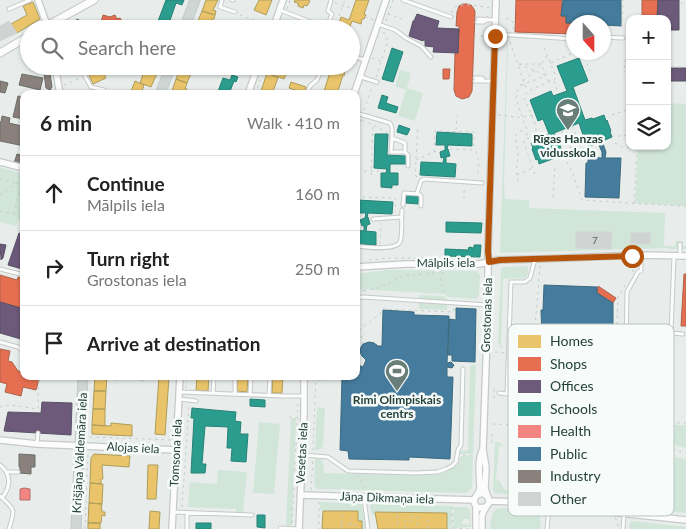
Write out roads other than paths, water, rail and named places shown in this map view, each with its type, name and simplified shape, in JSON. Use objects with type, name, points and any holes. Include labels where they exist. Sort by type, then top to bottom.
[{"type":"main road","points":[[187,20],[195,0]]},
{"type":"main road","points":[[164,90],[168,75]]},
{"type":"main road","name":"Krišjāņa Valdemāra iela","points":[[76,529],[83,380]]},
{"type":"street","points":[[38,0],[43,20]]},
{"type":"street","points":[[58,20],[94,0]]},
{"type":"street","points":[[273,20],[280,10],[283,0]]},
{"type":"street","points":[[355,90],[385,14],[386,0]]},
{"type":"street","name":"Grostonas iela","points":[[488,498],[485,488],[486,468],[483,449],[489,262],[486,237],[496,0]]},
{"type":"street","points":[[1,50],[20,40]]},
{"type":"street","points":[[57,75],[59,90]]},
{"type":"street","points":[[249,90],[255,75]]},
{"type":"street","points":[[0,162],[20,167]]},
{"type":"street","name":"Mālpils iela","points":[[360,268],[406,264],[479,264],[498,260],[641,255],[680,256]]},
{"type":"street","name":"Tomsona iela","points":[[172,529],[176,440],[182,400],[180,380]]},
{"type":"street","name":"Vesetas iela","points":[[296,529],[302,455],[304,414],[301,396],[303,380]]},
{"type":"street","name":"Alojas iela","points":[[0,440],[37,444],[176,450]]},
{"type":"street","name":"Grostonas iela","points":[[474,529],[476,500],[480,488],[480,457],[483,449]]},
{"type":"street","points":[[486,507],[480,508],[476,500],[483,494],[488,498],[508,501]]},
{"type":"street","name":"Jāņa Dikmaņa iela","points":[[300,495],[476,500]]},
{"type":"street","points":[[482,529],[482,515],[488,498]]},
{"type":"street","points":[[651,516],[686,520]]},
{"type":"lane","points":[[9,9],[30,0]]},
{"type":"lane","points":[[222,0],[220,7],[235,12]]},
{"type":"lane","points":[[330,20],[332,14],[328,11],[331,0]]},
{"type":"lane","points":[[403,0],[451,16]]},
{"type":"lane","points":[[280,10],[306,20]]},
{"type":"lane","points":[[478,20],[496,20]]},
{"type":"lane","points":[[380,24],[421,46],[430,57]]},
{"type":"lane","points":[[495,35],[566,39]]},
{"type":"lane","points":[[611,37],[623,38]]},
{"type":"lane","points":[[360,58],[366,59]]},
{"type":"lane","points":[[84,75],[91,87],[104,90]]},
{"type":"lane","points":[[308,90],[319,75]]},
{"type":"lane","points":[[360,76],[376,82]]},
{"type":"lane","points":[[475,80],[482,78],[484,81],[494,81]]},
{"type":"lane","points":[[360,114],[390,122],[392,128],[392,152],[405,152]]},
{"type":"lane","points":[[392,138],[405,143],[408,166]]},
{"type":"lane","points":[[417,193],[421,181],[424,179],[480,183]]},
{"type":"lane","points":[[403,205],[404,193],[417,193],[421,196],[421,206]]},
{"type":"lane","points":[[360,246],[393,247],[399,244],[402,210]]},
{"type":"lane","points":[[373,218],[402,218]]},
{"type":"lane","points":[[672,324],[680,244]]},
{"type":"lane","points":[[626,324],[627,292],[638,272],[641,271],[641,255]]},
{"type":"lane","points":[[509,324],[511,282],[525,282],[530,278],[537,259]]},
{"type":"lane","points":[[0,269],[20,274]]},
{"type":"lane","points":[[360,297],[488,304]]},
{"type":"lane","points":[[674,333],[683,334]]},
{"type":"lane","points":[[0,342],[20,348]]},
{"type":"lane","points":[[499,393],[507,394],[508,353]]},
{"type":"lane","points":[[302,455],[328,457],[348,470],[354,471],[437,472],[452,466],[457,460],[458,450],[461,445],[463,369]]},
{"type":"lane","points":[[213,393],[214,380]]},
{"type":"lane","points":[[235,394],[236,380]]},
{"type":"lane","points":[[250,394],[251,380]]},
{"type":"lane","points":[[269,396],[270,380]]},
{"type":"lane","points":[[182,392],[301,396]]},
{"type":"lane","points":[[182,400],[196,401]]},
{"type":"lane","points":[[37,444],[38,433]]},
{"type":"lane","points":[[0,465],[9,477],[6,492],[1,497],[12,507],[14,512],[9,529]]},
{"type":"lane","points":[[7,472],[18,472]]},
{"type":"lane","points":[[364,497],[368,529]]},
{"type":"lane","points":[[173,512],[252,515]]},
{"type":"lane","points":[[187,513],[187,529]]},
{"type":"lane","points":[[547,529],[548,516]]},
{"type":"lane","points":[[623,529],[624,516]]},
{"type":"lane","points":[[280,528],[296,529]]},
{"type":"place","name":"Rīgas Hanzas vidusskola","points":[[568,131]]},
{"type":"place","name":"Rimi Olimpiskais centrs","points":[[397,392]]}]
